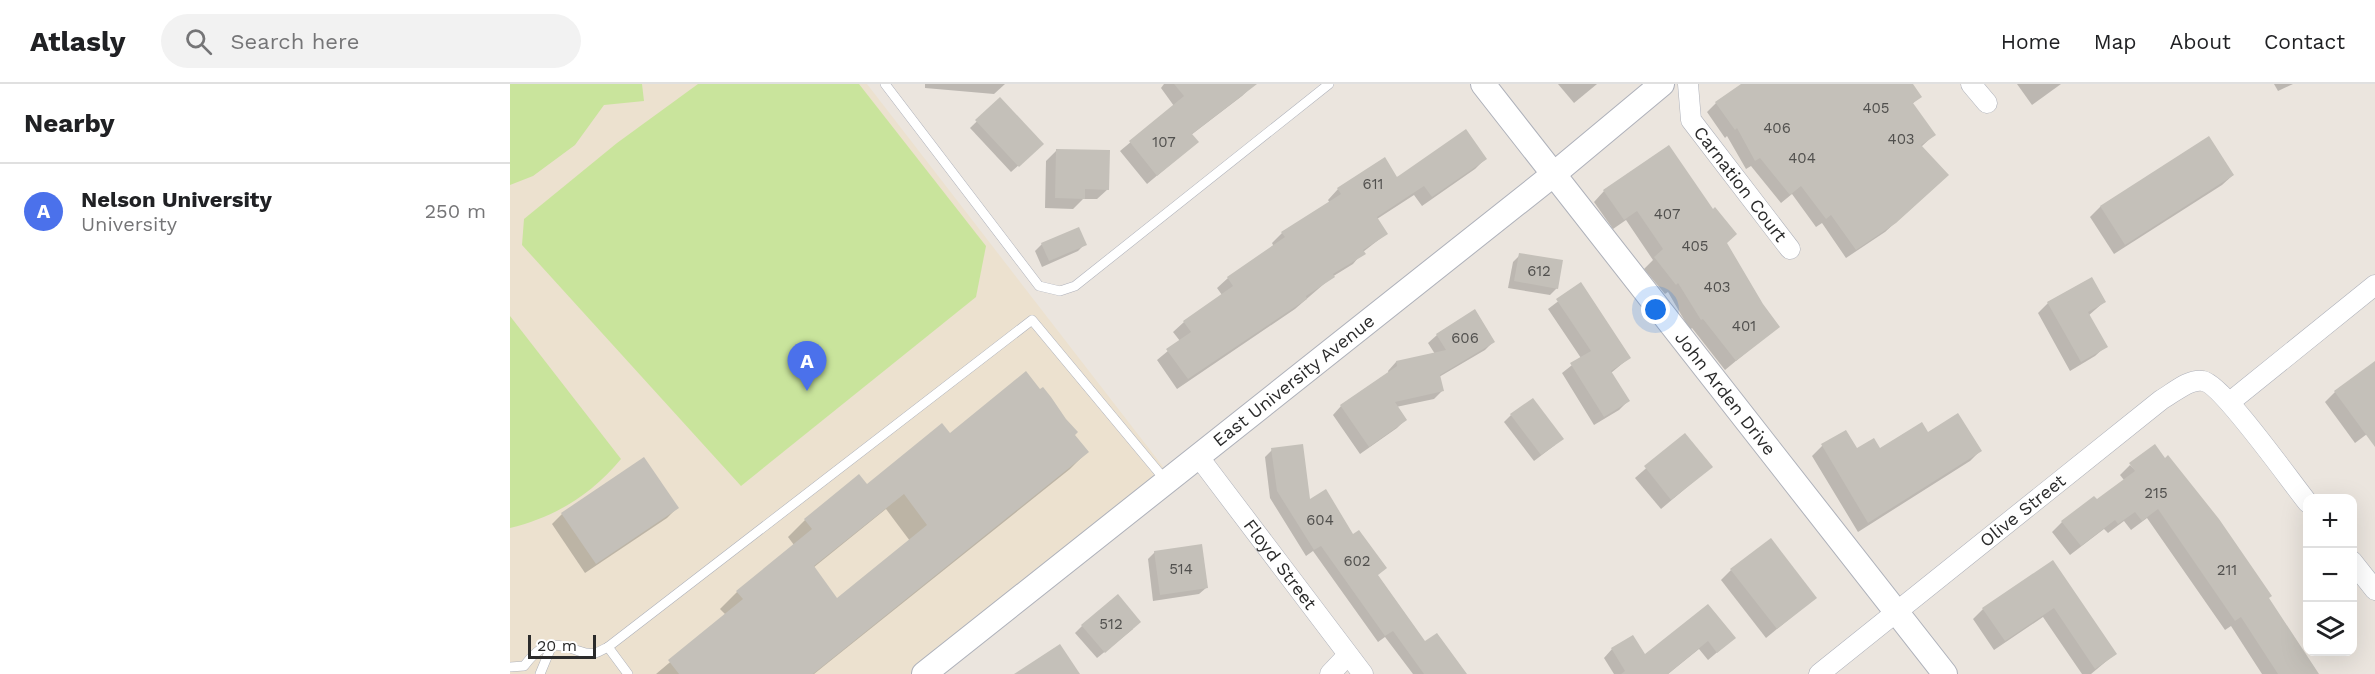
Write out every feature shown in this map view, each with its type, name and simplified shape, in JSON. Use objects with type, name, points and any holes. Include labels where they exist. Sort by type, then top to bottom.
[{"type":"street","name":"John Arden Drive","points":[[1483,84],[1822,520],[1945,674]]},
{"type":"street","name":"East University Avenue","points":[[924,674],[1554,174],[1662,84]]},
{"type":"street","name":"Carnation Court","points":[[1688,84],[1691,120],[1790,249]]},
{"type":"street","points":[[1971,84],[1987,103]]},
{"type":"street","points":[[2303,498],[2230,402],[2375,285]]},
{"type":"street","name":"Olive Street","points":[[1819,674],[2162,400],[2194,381],[2204,381],[2214,386],[2230,402]]},
{"type":"street","name":"Floyd Street","points":[[1198,456],[1363,674]]},
{"type":"street","points":[[2357,567],[2375,590]]},
{"type":"street","points":[[1330,674],[1348,655]]},
{"type":"lane","points":[[885,84],[1040,286],[1060,291],[1075,286],[1329,84]]},
{"type":"lane","points":[[510,667],[524,666],[539,649],[552,645],[566,646],[586,653],[594,653],[608,647],[1032,320],[1166,482]]},
{"type":"lane","points":[[540,674],[552,645]]},
{"type":"lane","points":[[608,647],[628,674]]},
{"type":"shaded area","points":[[510,84],[867,84],[1164,468],[910,674],[510,674]]},
{"type":"green space","points":[[510,84],[642,84],[644,101],[604,105],[575,145],[533,176],[510,185]]},
{"type":"green space","points":[[698,84],[859,84],[986,246],[976,297],[741,486],[522,245],[524,219],[617,143]]},
{"type":"green space","points":[[510,316],[621,459],[585,494],[571,503],[542,518],[510,528]]},
{"type":"building","points":[[1174,84],[1257,84],[1192,134],[1199,142],[1157,176],[1129,141],[1184,96]]},
{"type":"building","points":[[1741,84],[1913,84],[1922,97],[1913,103],[1936,135],[1921,145],[1949,175],[1896,223],[1856,250],[1831,215],[1826,219],[1801,186],[1790,195],[1760,158],[1755,161],[1737,128],[1735,130],[1715,102]]},
{"type":"building","points":[[1000,97],[1044,144],[1019,167],[975,120]]},
{"type":"building","points":[[1466,129],[1487,159],[1432,197],[1424,186],[1377,217],[1388,234],[1363,250],[1366,254],[1333,274],[1335,277],[1306,296],[1307,299],[1188,379],[1166,349],[1191,332],[1183,321],[1233,286],[1227,277],[1285,237],[1281,232],[1341,194],[1337,188],[1385,157],[1397,177]]},
{"type":"building","points":[[2209,136],[2234,175],[2125,245],[2100,206]]},
{"type":"building","points":[[1669,145],[1713,209],[1715,207],[1737,234],[1727,243],[1763,304],[1780,327],[1736,361],[1703,319],[1701,320],[1678,283],[1676,285],[1654,257],[1663,249],[1637,211],[1624,220],[1603,190]]},
{"type":"building","points":[[1056,149],[1110,150],[1109,190],[1085,189],[1085,199],[1055,198]]},
{"type":"building","points":[[1079,227],[1087,245],[1049,261],[1041,243]]},
{"type":"building","points":[[1519,253],[1563,260],[1558,289],[1514,281]]},
{"type":"building","points":[[2092,277],[2106,302],[2088,312],[2108,347],[2081,362],[2047,302]]},
{"type":"building","points":[[1581,282],[1631,358],[1611,371],[1630,401],[1604,417],[1570,363],[1591,351],[1556,299]]},
{"type":"building","points":[[1475,309],[1495,342],[1440,375],[1444,391],[1395,402],[1407,420],[1369,447],[1340,405],[1397,366],[1396,361],[1446,350],[1436,334]]},
{"type":"building","points":[[2375,361],[2375,447],[2334,391]]},
{"type":"building","points":[[1026,371],[1040,389],[1043,387],[1051,397],[1078,432],[1075,435],[1089,452],[813,674],[679,674],[668,660],[743,599],[736,591],[812,529],[804,519],[859,474],[867,484],[942,423],[950,433]],"holes":[[[904,494],[927,525],[837,598],[814,566]]]},
{"type":"building","points":[[1533,398],[1564,439],[1541,455],[1510,414]]},
{"type":"building","points":[[1958,413],[1982,451],[1868,523],[1821,444],[1846,430],[1857,448],[1874,438],[1880,448],[1922,422],[1928,432]]},
{"type":"building","points":[[1685,433],[1713,467],[1671,500],[1644,466]]},
{"type":"building","points":[[1303,444],[1310,499],[1326,489],[1353,534],[1359,530],[1387,568],[1378,575],[1425,641],[1437,633],[1467,674],[1424,674],[1393,631],[1385,636],[1321,546],[1314,550],[1277,491],[1271,448]]},
{"type":"building","points":[[2155,444],[2165,458],[2168,455],[2219,519],[2272,596],[2269,598],[2303,650],[2303,656],[2307,656],[2319,674],[2278,674],[2241,617],[2235,621],[2158,509],[2142,521],[2135,512],[2118,524],[2115,520],[2081,546],[2061,521],[2094,496],[2097,499],[2135,471],[2129,463]]},
{"type":"building","points":[[644,457],[679,508],[596,564],[561,513]]},
{"type":"building","points":[[1771,538],[1817,598],[1777,629],[1730,569]]},
{"type":"building","points":[[1202,544],[1208,588],[1160,595],[1154,551]]},
{"type":"building","points":[[2053,560],[2117,654],[2095,669],[2054,608],[2005,641],[1982,608]]},
{"type":"building","points":[[1118,594],[1141,622],[1105,653],[1081,625]]},
{"type":"building","points":[[1708,604],[1736,638],[1717,653],[1708,641],[1668,674],[1621,674],[1625,671],[1611,648],[1633,635],[1645,654]]},
{"type":"building","points":[[1060,644],[1080,674],[1014,674]]},
{"type":"place","name":"Nelson University","points":[[807,391]]}]
